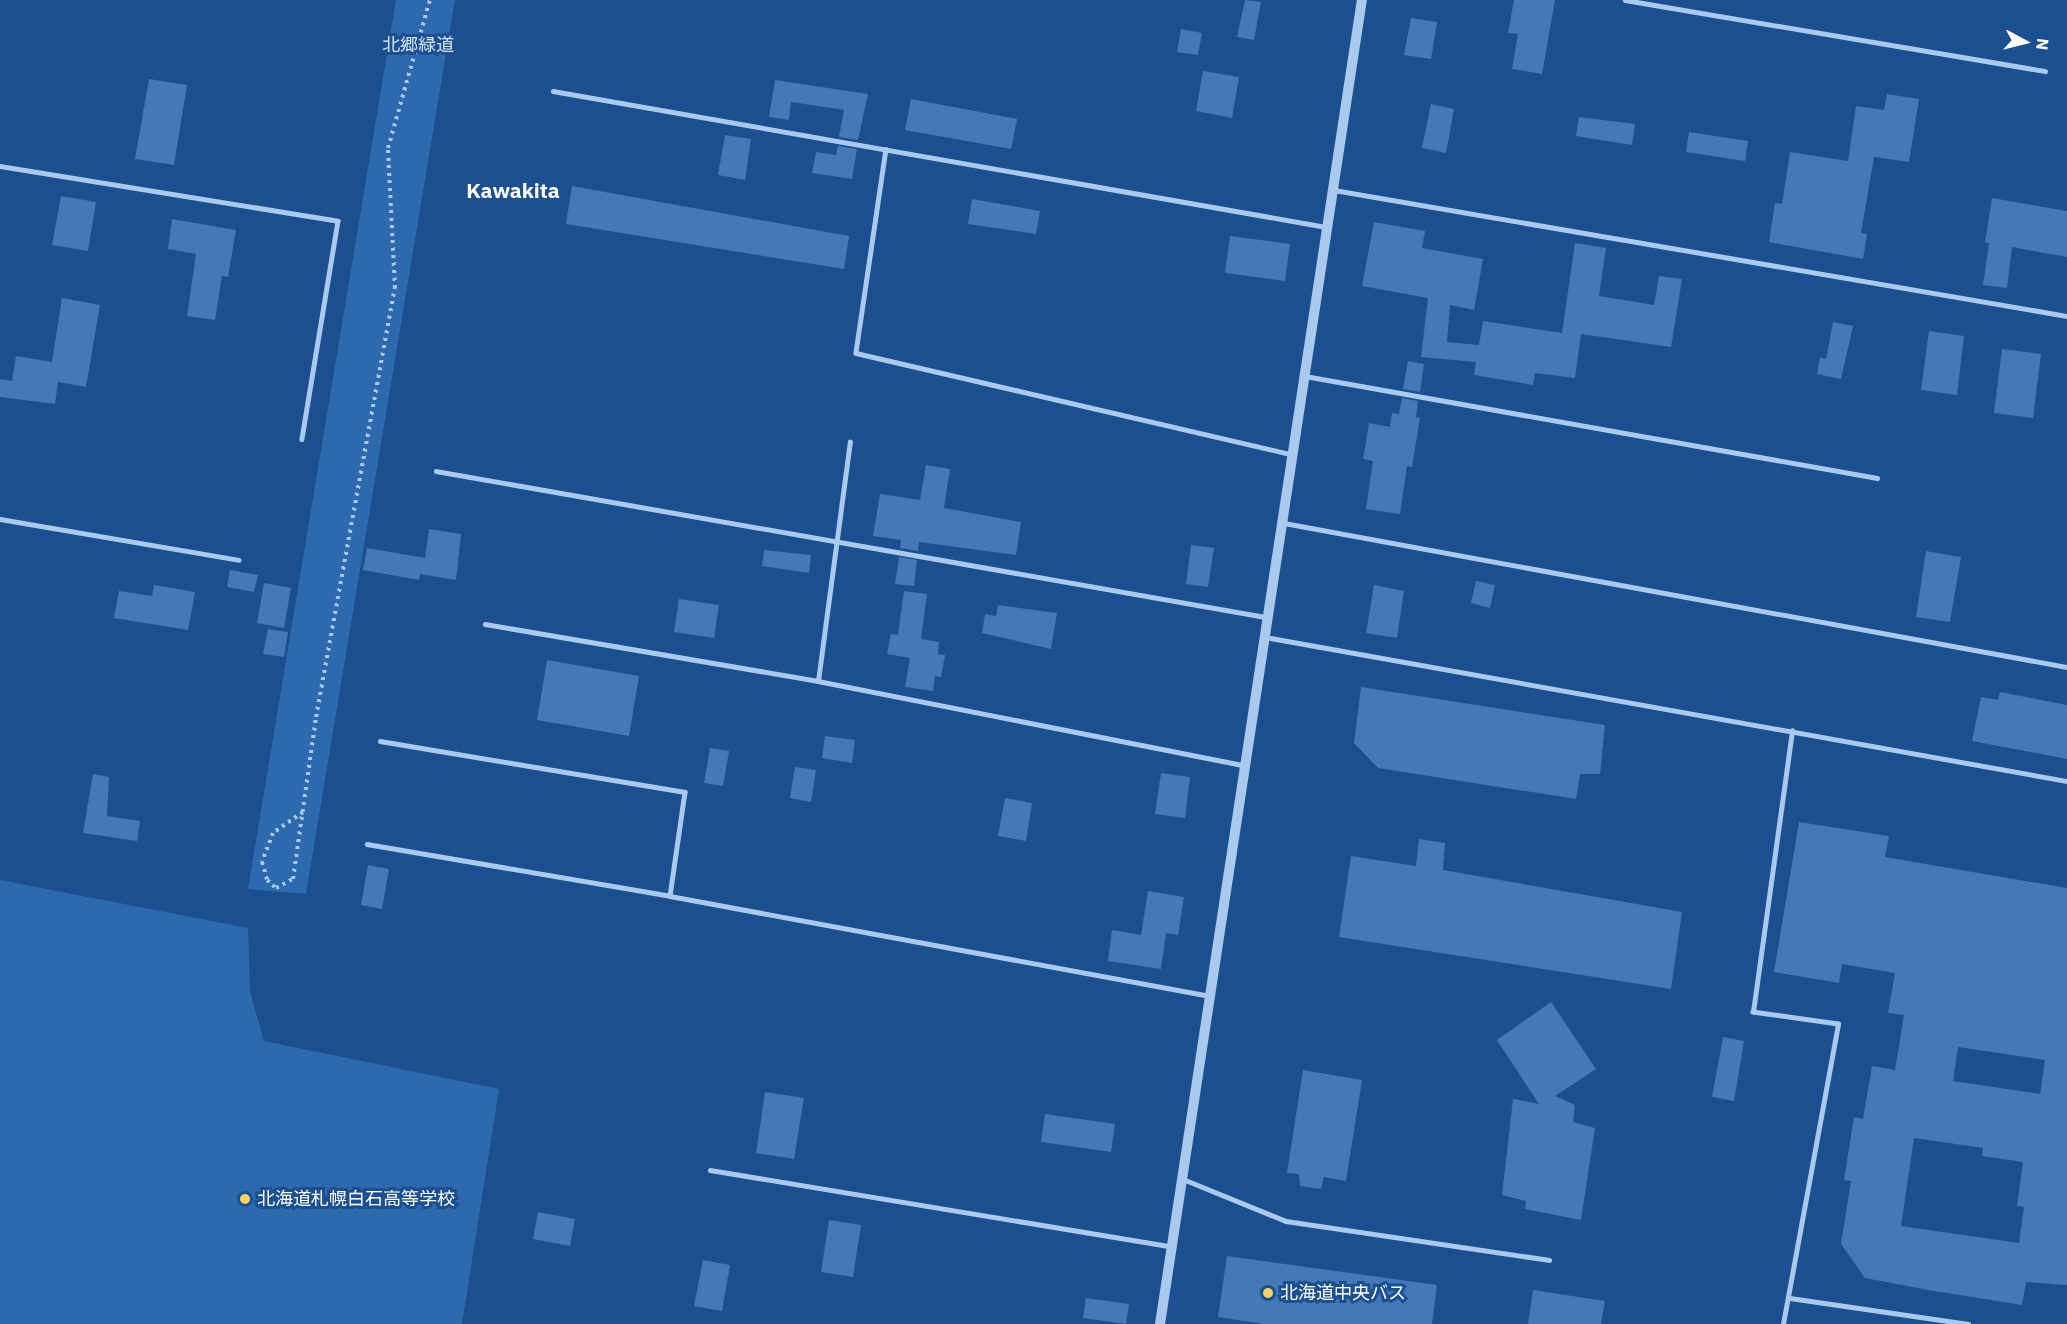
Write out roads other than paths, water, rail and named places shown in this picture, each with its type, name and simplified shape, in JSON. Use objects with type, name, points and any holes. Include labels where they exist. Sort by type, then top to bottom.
[{"type":"street","points":[[1160,1324],[1362,0]]},
{"type":"lane","points":[[1625,0],[2045,71]]},
{"type":"lane","points":[[553,91],[1328,227]]},
{"type":"lane","points":[[886,149],[856,353],[1293,455]]},
{"type":"lane","points":[[0,166],[338,221],[302,439]]},
{"type":"lane","points":[[1334,190],[2067,316]]},
{"type":"lane","points":[[1305,376],[1877,478]]},
{"type":"lane","points":[[818,681],[850,442]]},
{"type":"lane","points":[[436,471],[838,539],[1269,617]]},
{"type":"lane","points":[[0,519],[239,560]]},
{"type":"lane","points":[[1284,523],[2067,667]]},
{"type":"lane","points":[[484,624],[818,681],[1246,766]]},
{"type":"lane","points":[[1266,637],[2067,781]]},
{"type":"lane","points":[[1783,1324],[1790,1298],[1838,1024],[1753,1012],[1792,731]]},
{"type":"lane","points":[[380,741],[685,792],[670,896]]},
{"type":"lane","points":[[367,844],[670,896],[1210,996]]},
{"type":"lane","points":[[710,1170],[1173,1246]]},
{"type":"lane","points":[[1183,1179],[1286,1221],[1549,1260]]},
{"type":"lane","points":[[1790,1298],[1968,1324]]},
{"type":"place","name":"北海道札幌白石高等学校","points":[[245,1199]]},
{"type":"place","name":"北海道中央バス","points":[[1268,1293]]},
{"type":"district","name":"Kawakita","points":[[513,190]]},
{"type":"park label","name":"北郷緑道","points":[[418,45]]}]
